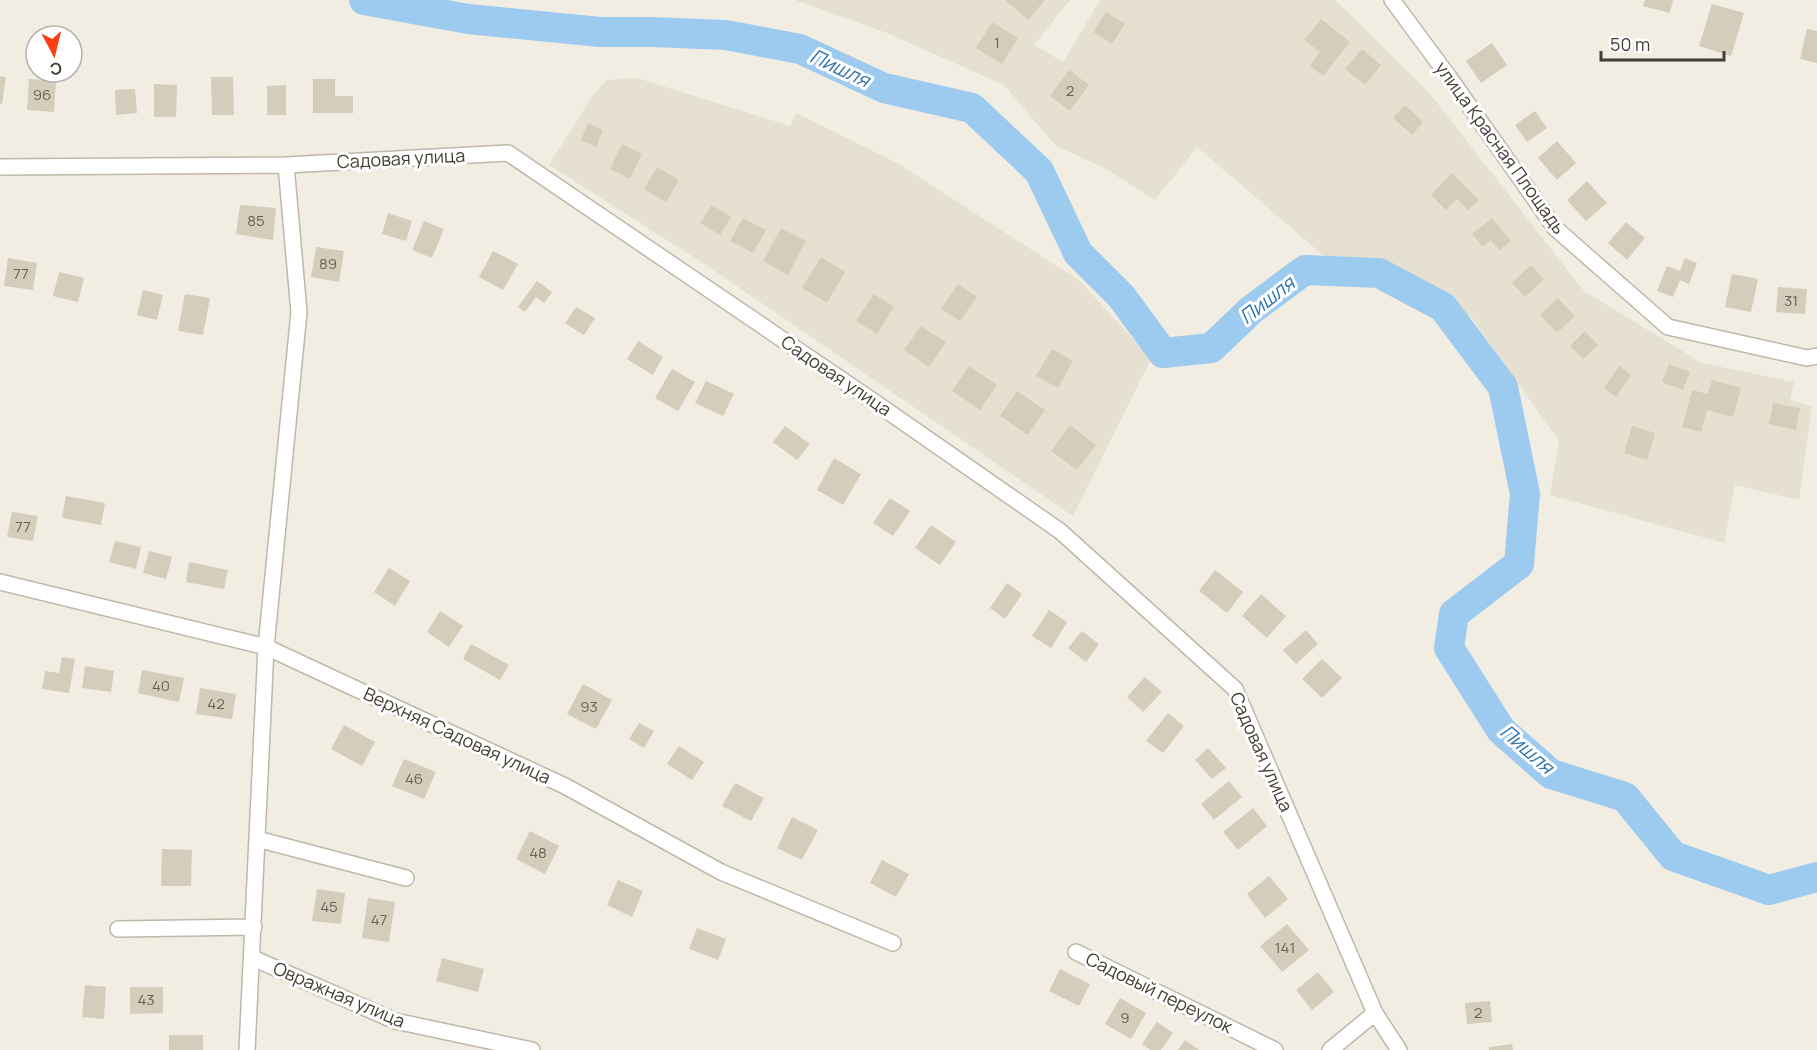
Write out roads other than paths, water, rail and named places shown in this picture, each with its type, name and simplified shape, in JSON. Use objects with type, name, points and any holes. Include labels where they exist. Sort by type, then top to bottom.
[{"type":"street","name":"улица Красная Площадь","points":[[1392,0],[1555,228],[1668,327],[1808,358],[1817,356]]},
{"type":"street","name":"Садовая улица","points":[[0,167],[286,165],[508,153],[1060,531],[1235,689],[1375,1013],[1400,1050]]},
{"type":"street","points":[[247,1050],[266,647],[299,312],[286,165]]},
{"type":"street","name":"Верхняя Садовая улица","points":[[0,582],[266,647],[566,786],[721,872],[894,943]]},
{"type":"street","points":[[258,839],[406,878]]},
{"type":"street","points":[[118,929],[254,927]]},
{"type":"street","name":"Садовый переулок","points":[[1076,952],[1275,1050]]},
{"type":"street","name":"Овражная улица","points":[[253,958],[395,1022],[532,1050]]},
{"type":"street","points":[[1330,1050],[1375,1013]]},
{"type":"waterway","name":"Пишля","points":[[364,0],[468,19],[600,32],[726,35],[800,49],[884,88],[972,108],[1039,171],[1078,253],[1121,296],[1163,353],[1211,348],[1251,310],[1305,270],[1379,273],[1443,307],[1503,387],[1525,494],[1519,564],[1454,614],[1449,648],[1501,730],[1551,774],[1625,797],[1673,856],[1769,890],[1817,877]]}]
